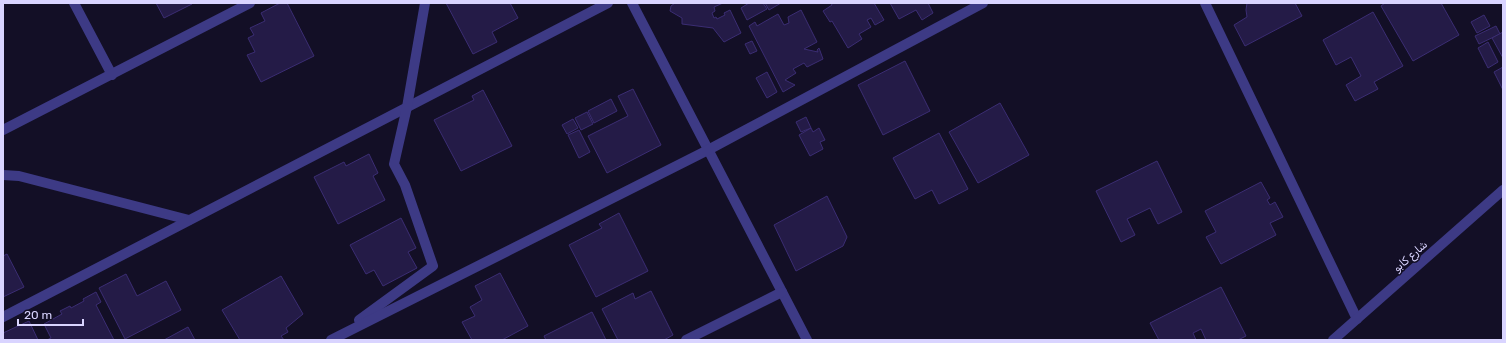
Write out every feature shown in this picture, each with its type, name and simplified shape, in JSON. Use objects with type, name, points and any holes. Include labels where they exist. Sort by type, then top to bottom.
[{"type":"street","points":[[74,3],[112,75]]},
{"type":"street","points":[[3,130],[250,3]]},
{"type":"street","points":[[333,339],[433,266],[405,185],[394,164],[407,107],[425,3]]},
{"type":"street","points":[[3,316],[608,3]]},
{"type":"street","points":[[632,3],[807,340]]},
{"type":"street","points":[[333,339],[708,150],[983,3]]},
{"type":"street","points":[[1205,3],[1358,319]]},
{"type":"street","points":[[3,175],[19,176],[189,220]]},
{"type":"street","name":"شارع كابو","points":[[1333,340],[1503,190]]},
{"type":"street","points":[[686,340],[782,292]]},
{"type":"building","points":[[156,3],[191,3],[192,4],[164,18]]},
{"type":"building","points":[[280,3],[287,3],[314,56],[261,82],[247,55],[255,52],[248,38],[254,35],[250,28],[265,21],[261,13]]},
{"type":"building","points":[[446,3],[510,3],[518,18],[492,32],[497,42],[473,54]]},
{"type":"building","points":[[675,3],[723,3],[714,7],[715,11],[712,13],[714,18],[716,17],[717,19],[725,15],[724,13],[730,10],[741,33],[724,42],[713,28],[682,24],[682,18],[670,11],[671,6]]},
{"type":"building","points":[[749,3],[763,3],[767,9],[747,20],[741,8]]},
{"type":"building","points":[[765,3],[781,3],[769,10]]},
{"type":"building","points":[[831,3],[874,3],[884,20],[875,25],[871,18],[867,20],[871,27],[859,34],[862,39],[848,48],[832,21],[830,22],[823,11],[832,5]]},
{"type":"building","points":[[890,3],[928,3],[933,13],[922,20],[916,10],[899,19]]},
{"type":"building","points":[[1247,3],[1295,3],[1302,16],[1245,46],[1234,25],[1247,17]]},
{"type":"building","points":[[1385,3],[1441,3],[1459,35],[1413,61],[1381,6]]},
{"type":"building","points":[[801,10],[817,42],[804,49],[818,52],[817,50],[819,48],[823,59],[807,67],[804,63],[793,69],[796,73],[785,80],[795,85],[783,92],[749,26],[755,22],[757,26],[778,14],[784,25],[789,23],[788,17]]},
{"type":"building","points":[[1373,12],[1403,66],[1374,82],[1378,89],[1355,101],[1346,85],[1361,76],[1351,57],[1336,65],[1323,40]]},
{"type":"building","points":[[1484,15],[1490,26],[1477,33],[1471,22]]},
{"type":"building","points":[[1496,26],[1500,34],[1479,44],[1475,36]]},
{"type":"building","points":[[1503,32],[1503,58],[1492,38]]},
{"type":"building","points":[[752,41],[757,51],[750,54],[745,44]]},
{"type":"building","points":[[1488,42],[1498,62],[1488,68],[1478,48]]},
{"type":"building","points":[[905,61],[930,111],[883,135],[858,85]]},
{"type":"building","points":[[1503,67],[1503,90],[1494,72]]},
{"type":"building","points":[[767,72],[777,92],[767,98],[756,78]]},
{"type":"building","points":[[633,89],[661,145],[607,173],[588,136],[628,116],[618,96]]},
{"type":"building","points":[[483,90],[512,146],[461,171],[434,120],[474,100],[472,96]]},
{"type":"building","points":[[611,99],[617,111],[594,123],[588,111]]},
{"type":"building","points":[[1000,103],[1029,155],[978,183],[949,132]]},
{"type":"building","points":[[587,112],[593,124],[581,130],[575,118]]},
{"type":"building","points":[[806,117],[811,128],[801,132],[796,122]]},
{"type":"building","points":[[573,119],[578,128],[567,134],[562,125]]},
{"type":"building","points":[[811,128],[813,132],[819,128],[825,140],[820,142],[823,149],[810,156],[799,135]]},
{"type":"building","points":[[579,130],[590,152],[579,158],[568,135]]},
{"type":"building","points":[[939,133],[968,189],[939,204],[932,190],[915,199],[893,158]]},
{"type":"building","points":[[369,154],[378,173],[373,176],[385,200],[338,224],[314,177],[344,162],[346,166]]},
{"type":"building","points":[[1157,161],[1182,212],[1158,224],[1150,208],[1127,219],[1135,235],[1121,242],[1096,191]]},
{"type":"building","points":[[1261,182],[1270,198],[1267,200],[1270,205],[1275,202],[1283,217],[1270,223],[1276,235],[1221,264],[1206,237],[1216,232],[1205,211]]},
{"type":"building","points":[[827,196],[847,237],[843,246],[796,271],[774,225]]},
{"type":"building","points":[[619,213],[648,271],[596,297],[569,245],[602,228],[599,224]]},
{"type":"building","points":[[401,218],[416,248],[408,252],[417,268],[383,286],[374,270],[366,274],[350,245]]},
{"type":"building","points":[[7,254],[24,287],[3,297],[3,256]]},
{"type":"building","points":[[500,273],[528,326],[502,340],[472,340],[462,322],[475,316],[470,307],[482,300],[475,286]]},
{"type":"building","points":[[126,274],[137,296],[166,281],[181,310],[125,339],[99,288]]},
{"type":"building","points":[[281,276],[303,314],[286,328],[288,332],[281,336],[284,340],[240,340],[222,310]]},
{"type":"building","points":[[1221,287],[1246,336],[1238,340],[1206,340],[1201,329],[1193,333],[1196,340],[1159,340],[1150,323]]},
{"type":"building","points":[[651,291],[673,335],[664,340],[618,340],[602,309],[633,293],[635,299]]},
{"type":"building","points":[[96,292],[101,302],[96,305],[114,340],[47,340],[51,338],[44,324],[62,314],[60,311],[70,306],[71,308]]},
{"type":"building","points":[[592,312],[606,340],[546,340],[544,336]]},
{"type":"building","points":[[29,321],[38,340],[3,340],[3,333]]},
{"type":"building","points":[[188,327],[195,340],[164,340]]}]
